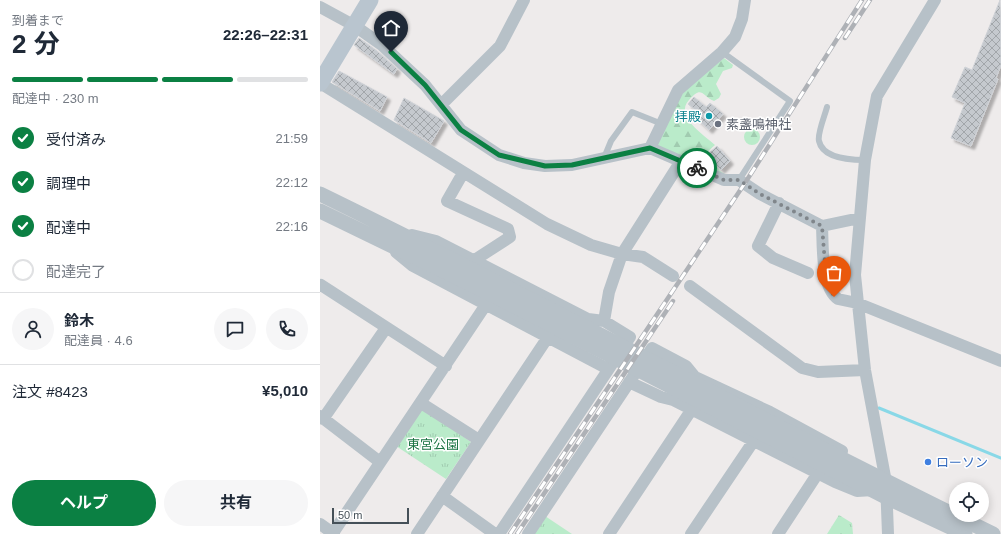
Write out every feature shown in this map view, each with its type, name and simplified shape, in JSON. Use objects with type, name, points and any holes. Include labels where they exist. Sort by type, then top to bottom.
[{"type":"main road","points":[[320,83],[370,0]]},
{"type":"street","points":[[441,105],[500,46],[524,0]]},
{"type":"street","points":[[650,148],[678,90],[722,52],[735,37],[739,29],[745,0]]},
{"type":"street","points":[[878,483],[855,275],[865,160],[877,96],[935,0]]},
{"type":"street","points":[[320,7],[355,26],[400,60],[441,105],[461,130],[499,155],[545,166],[572,165],[650,148],[724,180],[739,180],[822,226],[860,218]]},
{"type":"street","points":[[320,83],[547,224],[591,245],[622,254],[643,257],[673,276]]},
{"type":"street","points":[[604,321],[610,292],[622,254],[681,161]]},
{"type":"street","points":[[463,173],[447,201],[508,229],[510,237],[473,261]]},
{"type":"street","points":[[320,194],[392,229],[878,483]]},
{"type":"street","points":[[779,203],[758,246],[773,258],[808,273]]},
{"type":"street","points":[[320,211],[878,483],[993,534]]},
{"type":"street","points":[[822,226],[826,276],[830,290],[838,300],[857,303],[1001,361]]},
{"type":"street","points":[[392,229],[436,241],[588,319],[604,321],[630,336],[499,534]]},
{"type":"street","points":[[383,242],[413,266],[485,306],[608,369]]},
{"type":"street","points":[[320,286],[321,285],[446,366]]},
{"type":"street","points":[[690,286],[802,368],[818,372],[865,370]]},
{"type":"street","points":[[320,524],[334,534],[380,462],[485,306]]},
{"type":"street","points":[[380,462],[322,418],[386,328]]},
{"type":"street","points":[[417,534],[548,337]]},
{"type":"street","points":[[528,534],[652,348],[686,366],[695,376],[865,464],[888,498],[965,534]]},
{"type":"street","points":[[630,382],[755,439],[818,473],[857,491],[878,483]]},
{"type":"street","points":[[421,403],[479,440]]},
{"type":"street","points":[[609,534],[692,409]]},
{"type":"street","points":[[691,534],[755,439],[768,414]]},
{"type":"street","points":[[778,534],[818,473]]},
{"type":"street","points":[[442,496],[496,534]]},
{"type":"street","points":[[888,498],[888,534]]},
{"type":"lane","points":[[722,52],[790,101],[739,180]]},
{"type":"lane","points":[[827,107],[818,140],[822,149],[844,160],[865,160]]},
{"type":"lane","points":[[603,159],[610,141],[632,112],[662,124]]},
{"type":"green space","points":[[724,58],[733,65],[732,68],[723,71],[716,84],[721,94],[719,98],[714,101],[699,92],[693,95],[689,100],[685,106],[685,112],[692,125],[715,145],[705,154],[720,171],[728,176],[656,145],[682,91]]},
{"type":"green space","points":[[752,129],[758,131],[760,137],[758,143],[752,145],[746,143],[744,137],[746,131]]},
{"type":"green space","name":"東宮公園","points":[[421,408],[471,442],[446,479],[396,446]]},
{"type":"green space","points":[[839,515],[852,523],[853,534],[827,534]]},
{"type":"green space","points":[[545,516],[572,534],[533,534]]},
{"type":"building","points":[[1000,0],[1001,65],[996,78],[998,79],[971,146],[951,138],[965,103],[952,97],[965,67],[972,70]]},
{"type":"building","points":[[359,38],[377,51],[397,69],[394,74],[354,45]]},
{"type":"building","points":[[339,71],[387,97],[380,111],[332,82]]},
{"type":"building","name":"拝殿","points":[[694,97],[706,107],[710,103],[723,114],[709,130],[696,118],[700,114],[688,104]]},
{"type":"building","points":[[404,98],[444,121],[431,143],[394,120]]},
{"type":"building","points":[[717,146],[730,161],[721,170],[707,155]]},
{"type":"waterway","points":[[879,408],[1001,458]]},
{"type":"railway","points":[[510,534],[745,183],[862,0]]},
{"type":"railway","points":[[845,38],[870,0]]},
{"type":"railway","points":[[517,534],[673,301]]},
{"type":"way so far","points":[[697,168],[724,180],[739,180],[760,194],[813,220],[822,226],[827,283],[834,297]]},
{"type":"place","name":"拝殿","points":[[709,116]]},
{"type":"place","name":"素盞鳴神社","points":[[718,124]]},
{"type":"place","name":"ローソン","points":[[928,462]]},
{"type":"route","points":[[391,52],[425,85],[461,130],[499,155],[524,163],[545,166],[572,165],[650,148],[697,168]]}]
